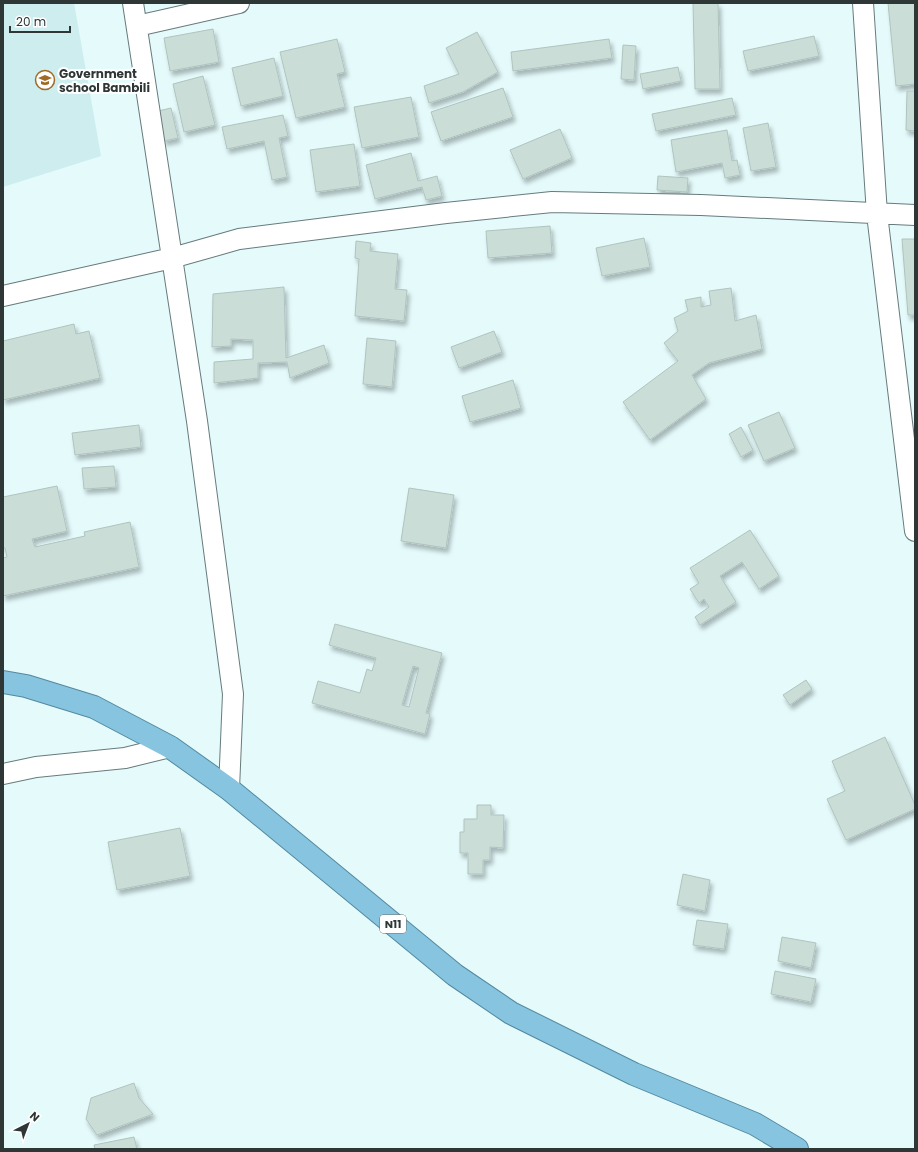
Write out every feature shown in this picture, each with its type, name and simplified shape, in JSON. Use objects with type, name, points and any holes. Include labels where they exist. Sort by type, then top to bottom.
[{"type":"highway","name":"N11","points":[[3,682],[26,686],[94,707],[170,746],[229,789],[455,975],[511,1013],[634,1074],[755,1124],[797,1149]]},
{"type":"street","points":[[133,3],[198,429],[233,694],[229,789]]},
{"type":"street","points":[[137,26],[239,3]]},
{"type":"street","points":[[863,3],[877,214],[915,531]]},
{"type":"street","points":[[3,296],[172,258],[239,239],[446,213],[552,202],[701,205],[915,215]]},
{"type":"street","points":[[3,774],[36,767],[125,758],[170,746]]},
{"type":"shaded area","name":"Government school Bambili","points":[[3,3],[74,3],[101,156],[3,187]]},
{"type":"building","points":[[693,3],[718,3],[720,89],[695,89]]},
{"type":"building","points":[[888,3],[915,3],[915,84],[896,86]]},
{"type":"building","points":[[213,29],[219,62],[170,71],[164,38]]},
{"type":"building","points":[[477,32],[498,72],[463,92],[429,103],[424,86],[459,74],[446,48]]},
{"type":"building","points":[[814,36],[819,56],[748,71],[743,51]]},
{"type":"building","points":[[337,39],[345,72],[337,74],[345,107],[296,118],[280,52]]},
{"type":"building","points":[[609,39],[612,58],[513,71],[511,52]]},
{"type":"building","points":[[623,45],[636,46],[634,80],[621,79]]},
{"type":"building","points":[[274,58],[283,96],[241,106],[232,68]]},
{"type":"building","points":[[678,67],[681,81],[643,89],[640,74]]},
{"type":"building","points":[[203,76],[215,125],[184,132],[173,84]]},
{"type":"building","points":[[503,88],[513,117],[441,141],[431,112]]},
{"type":"building","points":[[907,91],[915,91],[915,131],[906,130]]},
{"type":"building","points":[[411,97],[419,137],[362,148],[354,107]]},
{"type":"building","points":[[732,98],[736,115],[656,131],[652,114]]},
{"type":"building","points":[[171,108],[178,138],[164,141],[158,111]]},
{"type":"building","points":[[283,115],[288,136],[279,138],[287,177],[272,180],[264,141],[227,149],[222,127]]},
{"type":"building","points":[[768,123],[776,167],[751,171],[743,128]]},
{"type":"building","points":[[560,129],[572,158],[523,179],[510,150]]},
{"type":"building","points":[[727,130],[732,161],[737,160],[740,175],[725,178],[722,163],[676,172],[671,140]]},
{"type":"building","points":[[354,144],[360,186],[316,192],[310,150]]},
{"type":"building","points":[[411,153],[418,181],[437,176],[442,196],[426,200],[422,187],[375,199],[366,165]]},
{"type":"building","points":[[658,176],[688,178],[687,192],[657,190]]},
{"type":"building","points":[[550,226],[552,253],[488,258],[486,231]]},
{"type":"building","points":[[644,238],[650,267],[602,276],[596,248]]},
{"type":"building","points":[[902,239],[915,239],[915,315],[908,315]]},
{"type":"building","points":[[356,241],[371,243],[370,251],[398,254],[395,289],[407,290],[404,321],[355,316],[359,259],[355,258]]},
{"type":"building","points":[[284,287],[286,358],[324,345],[329,363],[290,378],[287,362],[258,363],[258,378],[214,383],[214,362],[253,359],[253,340],[231,339],[231,346],[212,347],[213,294]]},
{"type":"building","points":[[731,288],[735,321],[756,315],[762,349],[709,363],[692,375],[706,399],[650,440],[623,402],[678,361],[664,343],[678,331],[674,318],[688,311],[685,300],[701,297],[701,307],[711,305],[709,291]]},
{"type":"building","points":[[74,324],[76,334],[89,331],[100,378],[3,400],[3,341]]},
{"type":"building","points":[[494,331],[502,352],[459,368],[451,347]]},
{"type":"building","points":[[367,338],[396,341],[392,387],[363,384]]},
{"type":"building","points":[[513,380],[521,408],[470,422],[462,396]]},
{"type":"building","points":[[779,412],[795,448],[764,461],[748,425]]},
{"type":"building","points":[[139,425],[141,447],[75,455],[72,433]]},
{"type":"building","points":[[741,427],[753,450],[741,457],[729,434]]},
{"type":"building","points":[[114,466],[116,487],[84,489],[82,468]]},
{"type":"building","points":[[57,486],[67,531],[32,539],[35,547],[85,536],[84,532],[130,522],[139,567],[3,596],[3,558],[7,557],[5,548],[3,548],[3,497]]},
{"type":"building","points":[[409,488],[454,495],[446,548],[401,541]]},
{"type":"building","points":[[750,530],[779,576],[759,589],[742,562],[720,576],[736,602],[700,625],[695,617],[709,607],[704,599],[699,603],[690,589],[699,583],[690,568]]},
{"type":"building","points":[[335,624],[442,653],[426,713],[430,714],[425,734],[312,703],[318,681],[360,693],[367,669],[372,671],[376,658],[329,645]],"holes":[[[413,666],[419,668],[409,707],[402,705]]]},
{"type":"building","points":[[806,680],[812,689],[790,705],[783,695]]},
{"type":"building","points":[[885,737],[915,805],[915,809],[846,840],[827,799],[845,791],[832,761]]},
{"type":"building","points":[[477,805],[491,805],[491,815],[504,815],[503,848],[490,847],[490,860],[483,860],[483,874],[468,874],[468,853],[460,853],[460,832],[464,832],[464,819],[477,819]]},
{"type":"building","points":[[180,828],[190,876],[117,890],[108,842]]},
{"type":"building","points":[[683,874],[710,880],[705,911],[677,905]]},
{"type":"building","points":[[697,920],[728,924],[724,949],[693,945]]},
{"type":"building","points":[[782,937],[816,943],[811,968],[778,961]]},
{"type":"building","points":[[775,971],[816,979],[811,1002],[771,994]]},
{"type":"building","points":[[134,1083],[139,1098],[153,1114],[97,1135],[86,1119],[91,1098]]},
{"type":"building","points":[[134,1137],[137,1149],[95,1149],[94,1145]]},
{"type":"place","name":"Government school Bambili","points":[[45,80]]}]
